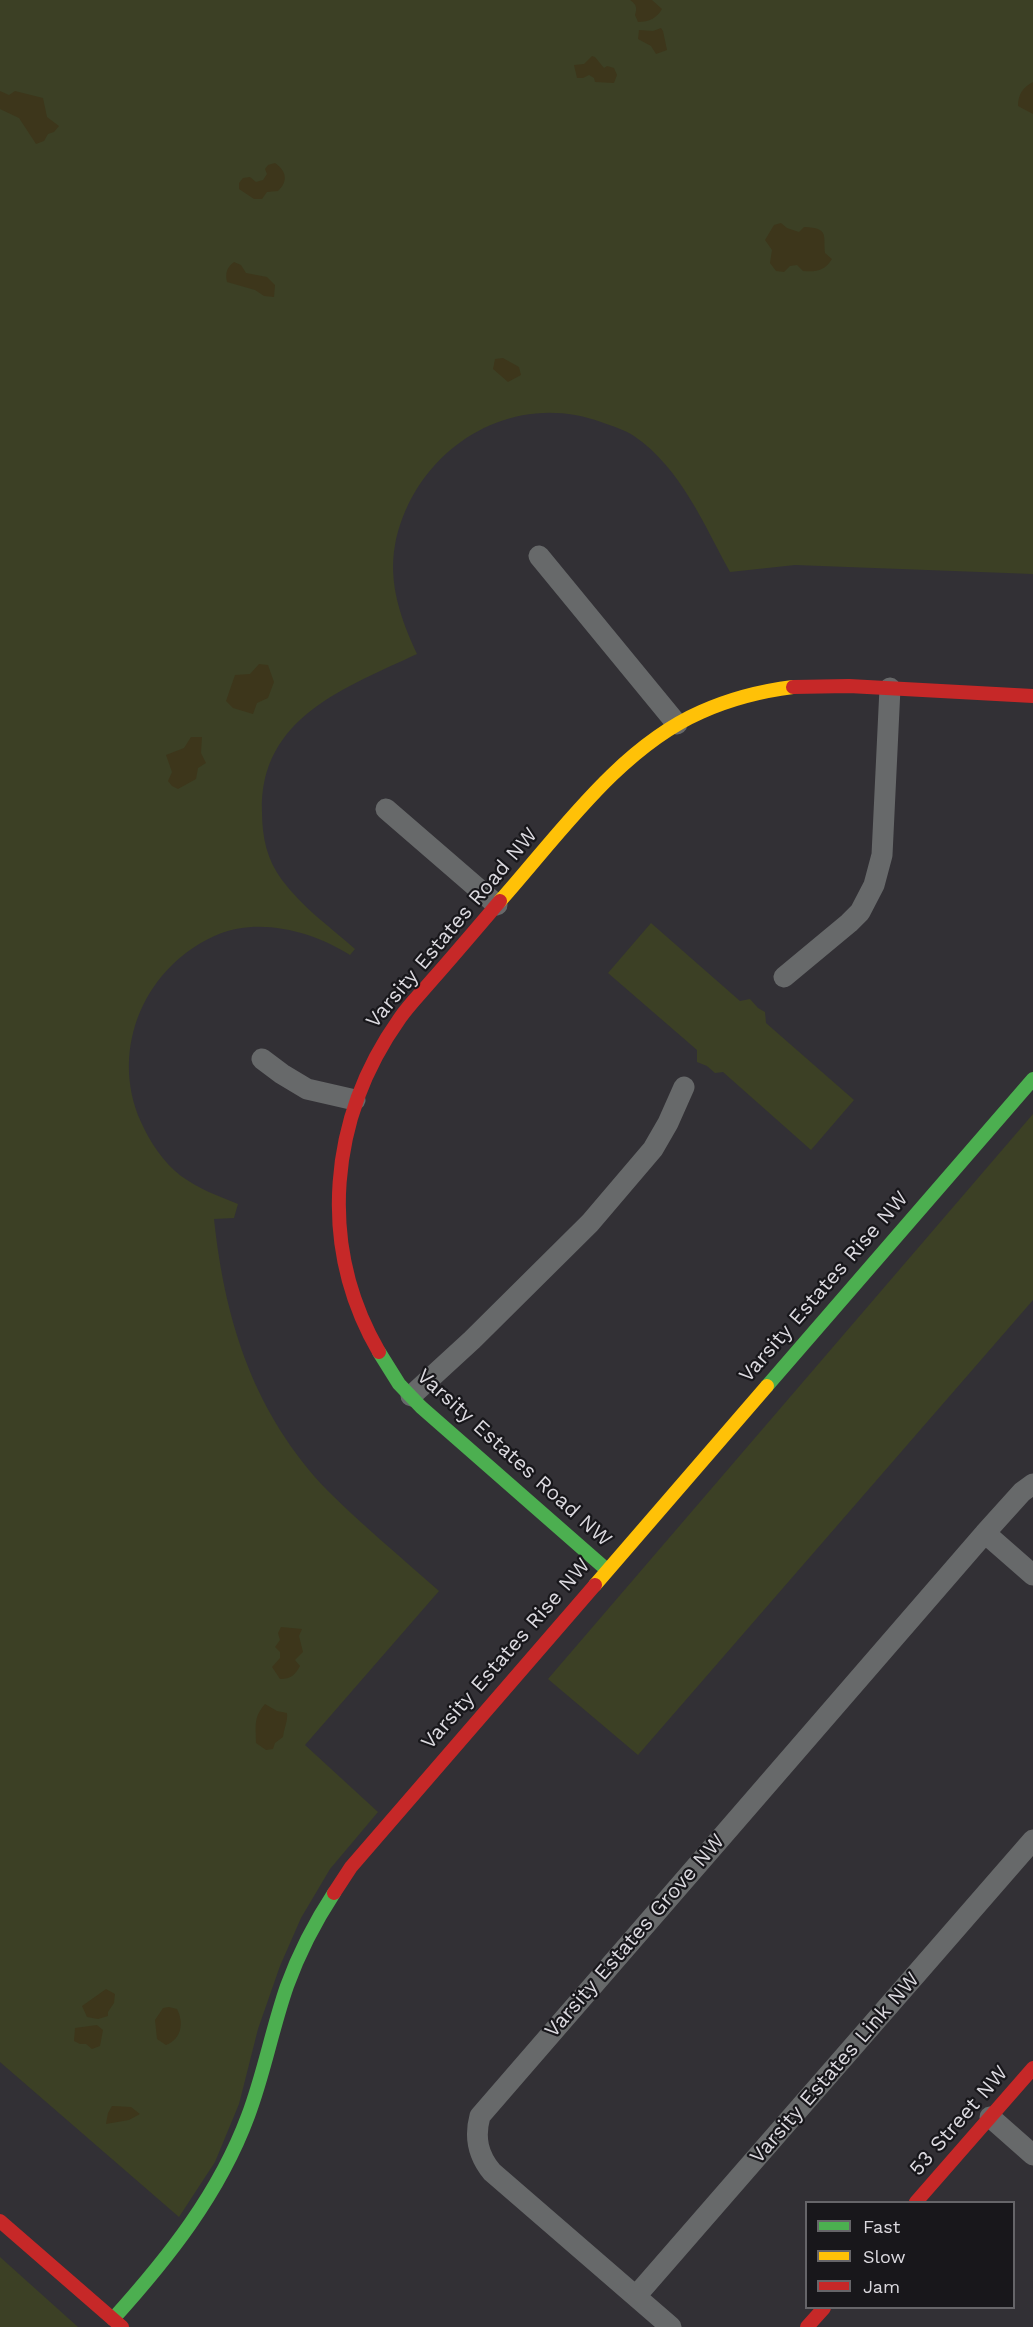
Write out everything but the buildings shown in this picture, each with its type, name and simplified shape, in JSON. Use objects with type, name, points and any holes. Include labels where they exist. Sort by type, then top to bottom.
[{"type":"street","points":[[539,556],[677,724]]},
{"type":"street","name":"Varsity Estates Road NW","points":[[607,1570],[433,1418],[411,1396],[389,1370],[366,1329],[349,1283],[340,1237],[338,1206],[339,1170],[345,1133],[366,1074],[383,1041],[400,1018],[606,780],[646,744],[677,724],[730,701],[776,689],[834,685],[1033,696]]},
{"type":"street","points":[[784,977],[860,912],[874,885],[882,855],[890,688]]},
{"type":"street","points":[[386,809],[497,905]]},
{"type":"street","points":[[262,1059],[307,1089],[356,1100]]},
{"type":"street","name":"Varsity Estates Rise NW","points":[[117,2323],[189,2229],[225,2171],[249,2114],[294,1969],[317,1920],[335,1890],[371,1842],[1033,1079]]},
{"type":"street","points":[[411,1396],[472,1340],[590,1223],[653,1149],[669,1123],[684,1087]]},
{"type":"street","name":"Varsity Estates Grove NW","points":[[672,2327],[486,2164],[476,2140],[480,2116],[985,1533],[1022,1492],[1033,1484]]},
{"type":"street","points":[[985,1533],[1033,1575]]},
{"type":"street","name":"Varsity Estates Link NW","points":[[636,2296],[1033,1840]]},
{"type":"street","name":"53 Street NW","points":[[917,2201],[999,2125],[1033,2068]]},
{"type":"street","points":[[999,2125],[1033,2155]]},
{"type":"street","points":[[0,2221],[117,2323]]},
{"type":"street","points":[[807,2327],[822,2309]]},
{"type":"green space","points":[[0,0],[1033,0],[1033,574],[795,565],[730,572],[701,517],[678,481],[651,449],[630,434],[601,422],[566,414],[533,414],[500,421],[470,436],[444,456],[422,481],[405,511],[395,545],[393,573],[401,615],[417,654],[336,693],[312,710],[291,729],[275,752],[265,779],[263,830],[266,848],[273,864],[282,880],[298,899],[355,949],[350,955],[304,934],[269,927],[235,929],[219,934],[193,948],[171,966],[154,987],[140,1011],[132,1038],[129,1066],[132,1094],[141,1122],[163,1158],[181,1176],[238,1204],[234,1218],[214,1219],[226,1294],[235,1330],[262,1398],[302,1461],[328,1491],[439,1591],[305,1745],[378,1812],[330,1869],[301,1918],[280,1966],[258,2029],[239,2104],[215,2162],[179,2217],[0,2062]]},
{"type":"green space","points":[[651,923],[740,1001],[750,999],[765,1012],[766,1023],[854,1100],[811,1150],[723,1072],[715,1073],[707,1066],[697,1062],[697,1050],[608,973]]},
{"type":"green space","points":[[1033,1114],[1033,1300],[638,1755],[548,1679]]},
{"type":"green space","points":[[0,2257],[78,2327],[0,2327]]},
{"type":"sand","points":[[630,0],[652,0],[662,9],[652,19],[638,22],[635,15],[636,7]]},
{"type":"sand","points":[[661,28],[667,50],[656,54],[651,46],[638,39],[639,30],[653,31]]},
{"type":"sand","points":[[592,56],[604,68],[607,66],[614,68],[617,75],[614,83],[595,82],[594,78],[589,75],[577,78],[574,65],[584,64]]},
{"type":"sand","points":[[1033,82],[1033,114],[1018,106],[1022,91]]},
{"type":"sand","points":[[0,91],[9,95],[15,91],[43,98],[47,117],[59,126],[54,132],[48,134],[44,141],[36,144],[19,118],[0,109]]},
{"type":"sand","points":[[275,163],[282,169],[285,177],[278,191],[267,192],[262,199],[254,199],[239,189],[239,183],[243,178],[250,177],[256,182],[263,180],[267,174],[265,169],[268,165]]},
{"type":"sand","points":[[781,223],[799,232],[804,227],[822,231],[825,253],[832,259],[829,263],[816,271],[803,271],[797,265],[790,266],[784,272],[776,271],[770,263],[772,250],[765,240],[774,225]]},
{"type":"sand","points":[[234,262],[241,265],[246,273],[267,277],[275,285],[274,297],[264,296],[255,290],[227,282],[227,270]]},
{"type":"sand","points":[[503,358],[519,367],[521,375],[508,382],[493,369],[495,359]]},
{"type":"sand","points":[[259,664],[268,665],[274,682],[268,698],[257,703],[253,714],[233,708],[226,701],[235,675],[250,674]]},
{"type":"sand","points":[[191,737],[202,737],[201,753],[206,763],[198,768],[196,779],[178,789],[168,781],[172,772],[166,755],[184,748]]},
{"type":"sand","points":[[281,1627],[302,1629],[299,1636],[303,1652],[295,1660],[300,1666],[292,1676],[284,1679],[280,1679],[272,1667],[280,1658],[280,1652],[275,1647],[280,1640],[278,1633]]},
{"type":"sand","points":[[265,1704],[277,1711],[287,1713],[283,1737],[275,1743],[273,1749],[266,1750],[256,1743],[256,1722]]},
{"type":"sand","points":[[106,1989],[115,1994],[108,2016],[98,2019],[87,2017],[82,2006]]},
{"type":"sand","points":[[163,2008],[177,2009],[181,2025],[175,2039],[166,2045],[157,2039],[155,2020]]},
{"type":"sand","points":[[97,2025],[103,2030],[100,2046],[92,2049],[86,2044],[74,2041],[75,2028]]},
{"type":"sand","points":[[112,2106],[131,2107],[140,2114],[129,2120],[106,2124]]},
{"type":"traffic: fast","points":[[767,1386],[1033,1079]]},
{"type":"traffic: fast","points":[[379,1352],[399,1384],[421,1407],[607,1570]]},
{"type":"traffic: fast","points":[[113,2319],[172,2249],[222,2172],[236,2145],[254,2100],[292,1974],[308,1938],[334,1893]]},
{"type":"traffic: slow","points":[[500,901],[567,822],[617,770],[643,748],[671,728],[712,707],[746,696],[793,687]]},
{"type":"traffic: slow","points":[[595,1585],[767,1386]]},
{"type":"traffic: jam","points":[[793,687],[849,686],[1033,696]]},
{"type":"traffic: jam","points":[[379,1352],[359,1311],[346,1269],[340,1226],[340,1182],[346,1139],[358,1097],[376,1057],[400,1018],[500,901]]},
{"type":"traffic: jam","points":[[334,1893],[351,1867],[595,1585]]},
{"type":"traffic: jam","points":[[917,2201],[1033,2068]]},
{"type":"traffic: jam","points":[[0,2221],[122,2327]]},
{"type":"traffic: jam","points":[[807,2327],[823,2309]]}]
